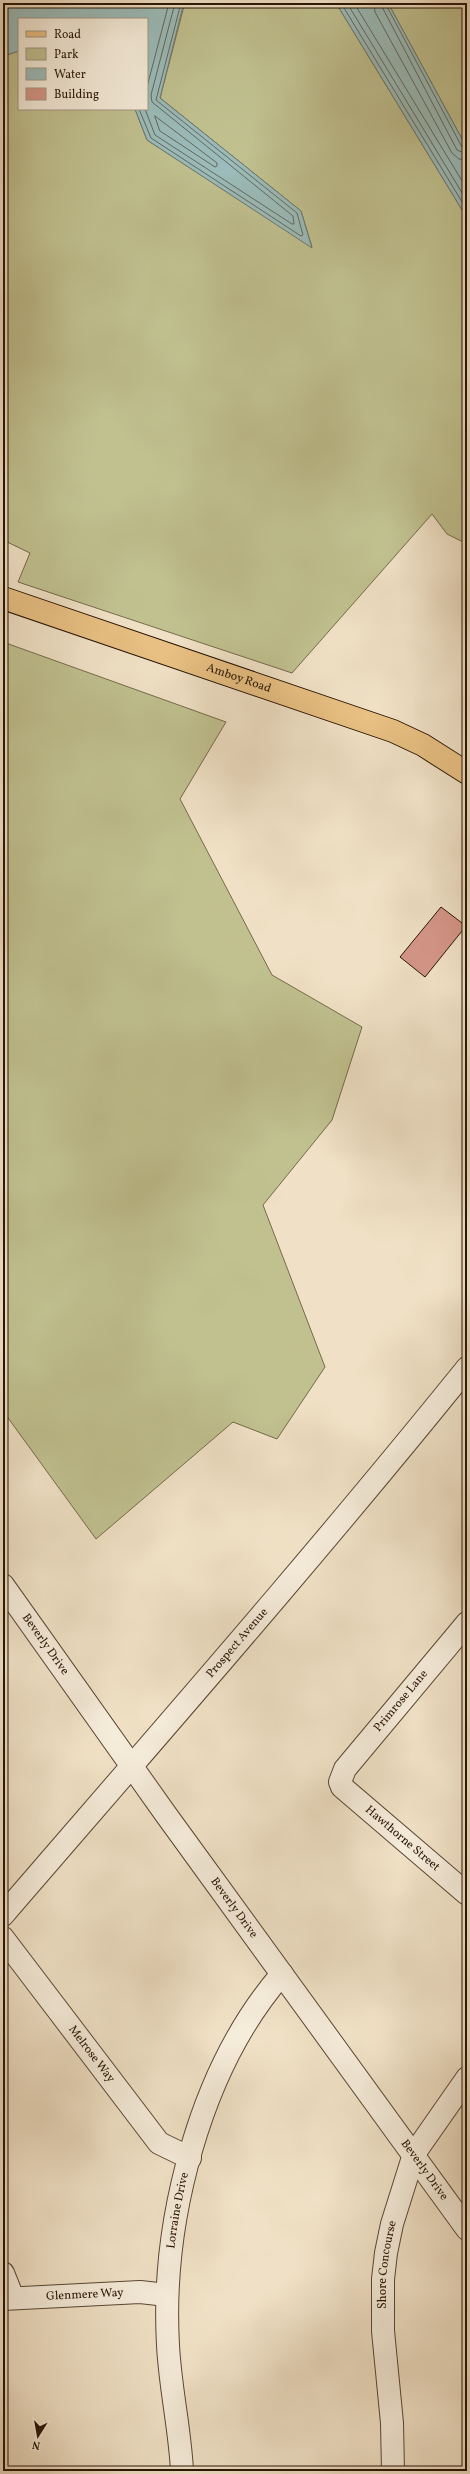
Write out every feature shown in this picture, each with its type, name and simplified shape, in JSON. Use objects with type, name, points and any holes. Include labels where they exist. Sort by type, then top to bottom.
[{"type":"main road","name":"Amboy Road","points":[[3,598],[393,731],[423,745],[467,773]]},
{"type":"street","name":"Prospect Avenue","points":[[3,1915],[132,1766],[411,1437],[467,1368]]},
{"type":"street","name":"Beverly Drive","points":[[3,1585],[467,2229]]},
{"type":"street","name":"Primrose Lane","points":[[340,1782],[345,1769],[467,1624]]},
{"type":"street","name":"Hawthorne Street","points":[[340,1782],[342,1787],[467,1894]]},
{"type":"street","name":"Melrose Way","points":[[3,1938],[159,2143],[190,2158]]},
{"type":"street","name":"Lorraine Drive","points":[[182,2471],[168,2346],[166,2295],[180,2191],[204,2112],[230,2052],[259,2000],[282,1974]]},
{"type":"street","name":"Shore Concourse","points":[[392,2471],[392,2423],[383,2331],[383,2279],[392,2224],[414,2154],[467,2078]]},
{"type":"street","points":[[3,2273],[8,2299]]},
{"type":"street","name":"Glenmere Way","points":[[8,2299],[140,2292],[166,2295]]},
{"type":"green space","points":[[198,3],[336,3],[467,218],[467,544],[447,534],[432,514],[292,673],[18,582],[30,553],[3,540],[3,56],[18,51],[18,110],[135,110],[147,140],[312,247],[301,211],[160,98],[184,6]]},
{"type":"green space","points":[[388,3],[454,3],[467,6],[467,148]]},
{"type":"green space","points":[[3,642],[226,722],[180,799],[272,975],[362,1027],[332,1120],[263,1205],[325,1367],[277,1439],[233,1422],[96,1539],[3,1411]]},
{"type":"water","points":[[3,3],[198,3],[183,6],[160,98],[301,211],[312,248],[147,140],[135,110],[148,110],[148,18],[18,18],[18,51],[3,56]]},
{"type":"water","points":[[336,3],[388,3],[467,148],[467,218]]},
{"type":"building","points":[[441,907],[466,926],[425,977],[400,957]]}]
